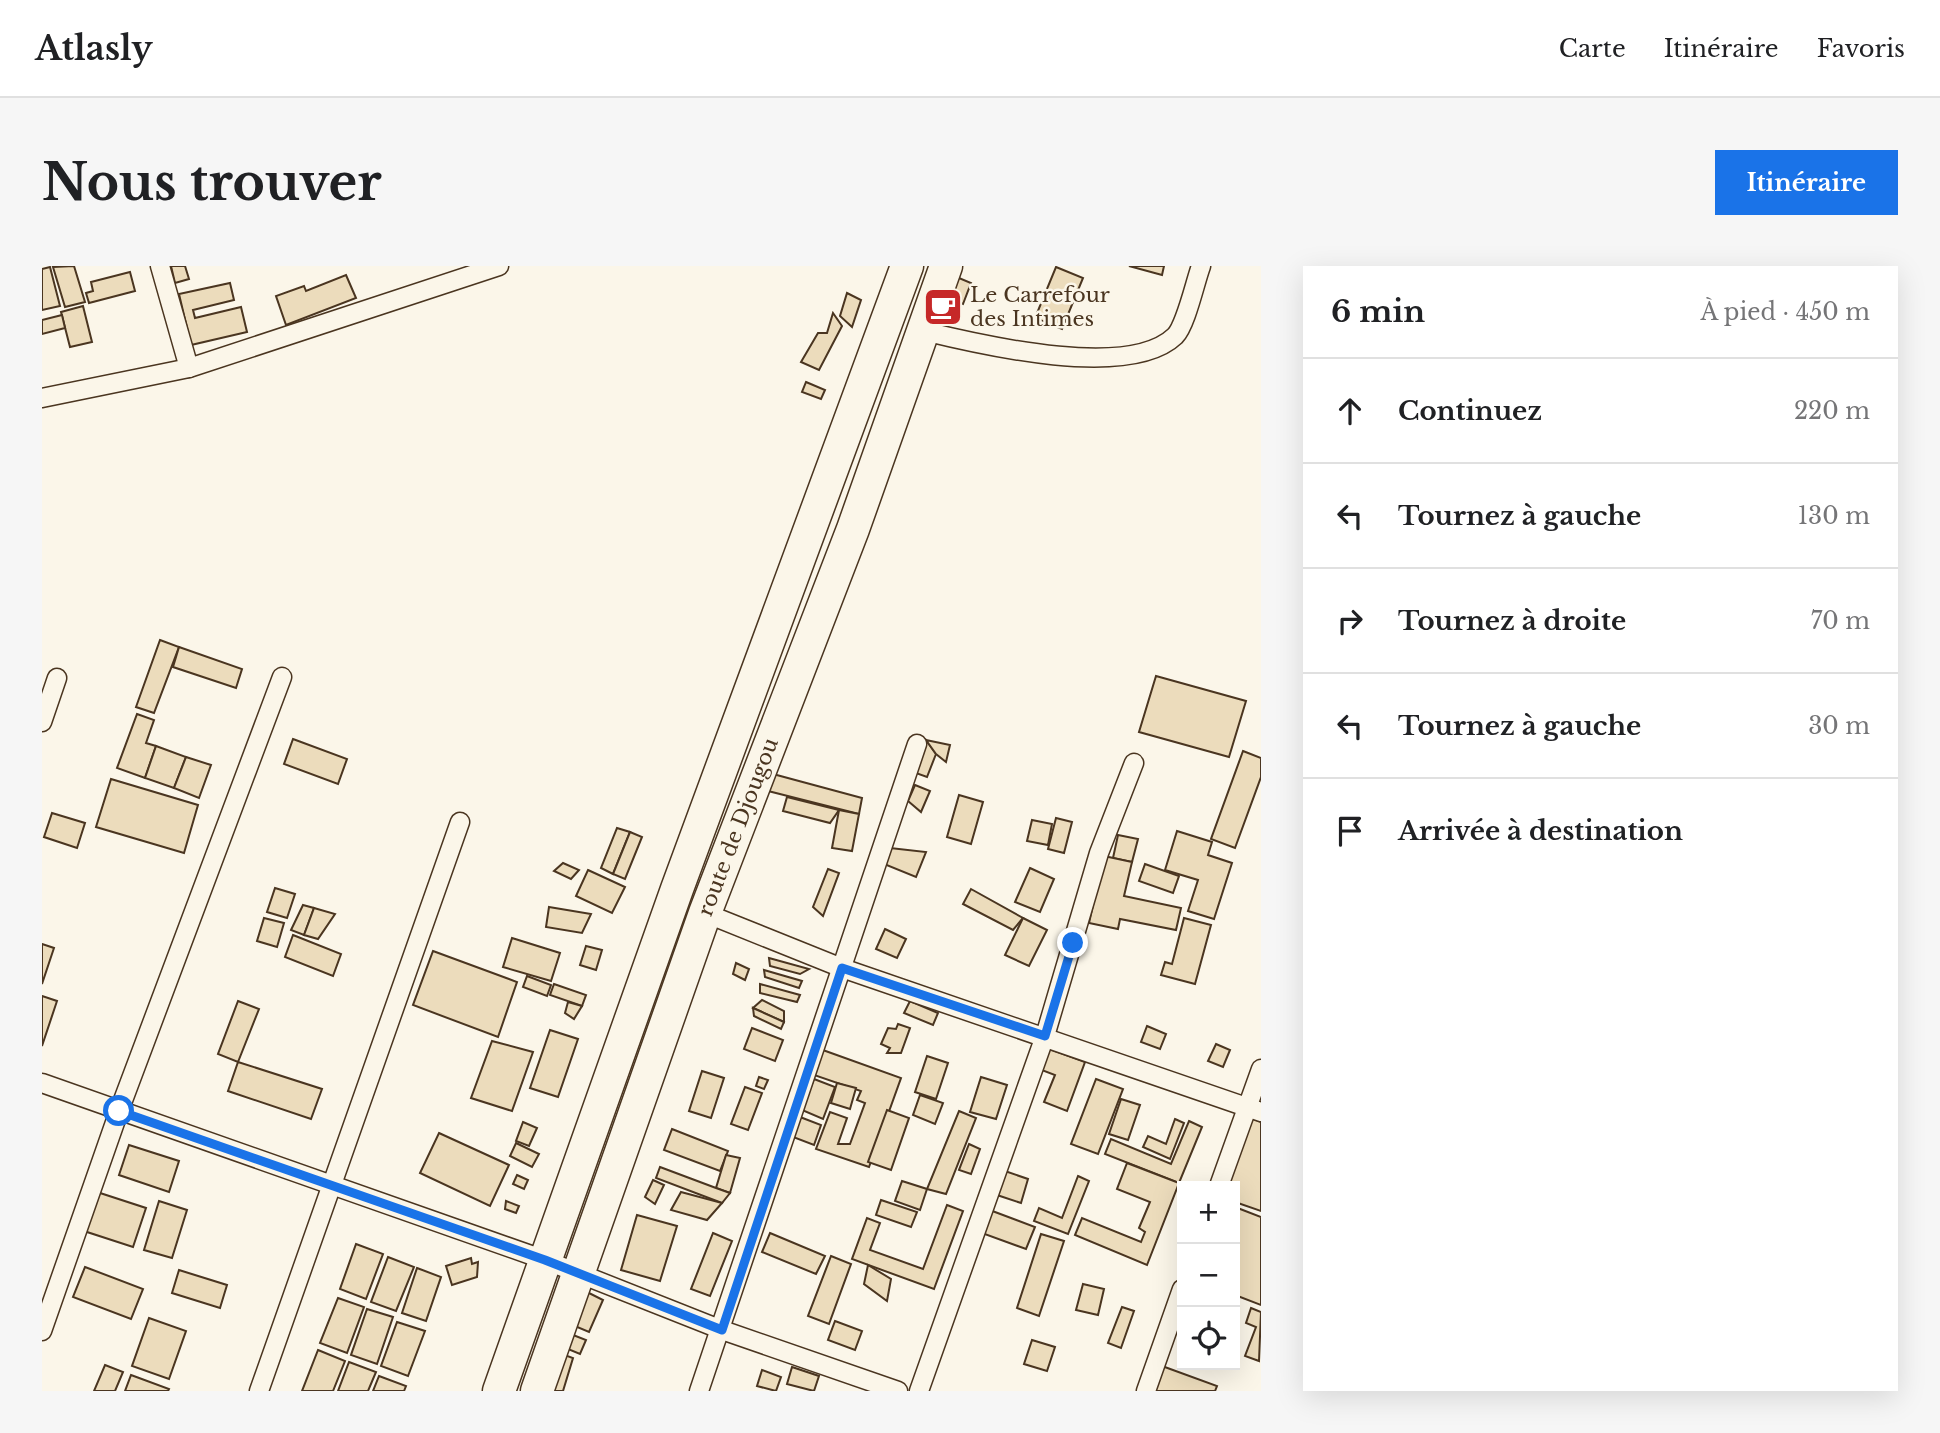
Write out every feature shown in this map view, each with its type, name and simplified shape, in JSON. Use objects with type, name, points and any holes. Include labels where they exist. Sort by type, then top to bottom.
[{"type":"highway","name":"route de Djougou","points":[[499,1391],[677,889],[906,266]]},
{"type":"highway","name":"route de Djougou","points":[[537,1391],[705,912],[853,529],[946,266]]},
{"type":"street","points":[[160,266],[189,368]]},
{"type":"street","points":[[42,398],[189,368],[464,271],[499,266]]},
{"type":"street","points":[[924,331],[992,348],[1087,358],[1136,355],[1162,347],[1178,334],[1201,266]]},
{"type":"street","points":[[42,1331],[119,1111],[282,677]]},
{"type":"street","points":[[42,722],[57,678]]},
{"type":"street","points":[[699,1391],[722,1330],[917,744]]},
{"type":"street","points":[[919,1391],[1045,1036],[1099,853],[1134,763]]},
{"type":"street","points":[[259,1391],[460,822]]},
{"type":"street","points":[[705,912],[842,968],[1254,1110]]},
{"type":"street","points":[[1221,1181],[1254,1110],[1261,1069]]},
{"type":"street","points":[[42,1083],[545,1260],[722,1330],[898,1391]]},
{"type":"street","points":[[1146,1391],[1177,1303]]},
{"type":"building","points":[[74,266],[85,302],[65,307],[53,267]]},
{"type":"building","points":[[171,266],[185,266],[189,279],[175,283]]},
{"type":"building","points":[[1129,266],[1164,266],[1162,275]]},
{"type":"building","points":[[50,267],[60,306],[42,310],[42,269]]},
{"type":"building","points":[[1056,267],[1083,278],[1062,329],[1035,318]]},
{"type":"building","points":[[130,272],[135,291],[89,303],[86,293],[93,291],[91,282]]},
{"type":"building","points":[[947,273],[971,283],[963,304],[938,294]]},
{"type":"building","points":[[346,275],[356,298],[286,325],[276,296],[304,286],[306,291]]},
{"type":"building","points":[[230,283],[234,300],[193,310],[195,318],[241,307],[247,332],[191,345],[179,294]]},
{"type":"building","points":[[847,293],[861,300],[852,327],[840,316]]},
{"type":"building","points":[[83,306],[92,342],[70,347],[61,312]]},
{"type":"building","points":[[833,313],[842,326],[819,370],[801,362],[818,333],[827,333]]},
{"type":"building","points":[[62,315],[65,328],[42,334],[42,320]]},
{"type":"building","points":[[806,382],[825,390],[821,399],[802,392]]},
{"type":"building","points":[[160,640],[179,647],[154,713],[136,707]]},
{"type":"building","points":[[179,647],[242,669],[236,688],[173,667]]},
{"type":"building","points":[[1156,676],[1246,701],[1229,757],[1139,732]]},
{"type":"building","points":[[137,714],[154,720],[146,743],[156,746],[145,778],[117,768]]},
{"type":"building","points":[[293,739],[347,759],[338,784],[284,764]]},
{"type":"building","points":[[926,740],[936,754],[927,777],[913,772]]},
{"type":"building","points":[[926,740],[950,745],[946,762],[936,754]]},
{"type":"building","points":[[156,746],[186,757],[174,788],[145,778]]},
{"type":"building","points":[[1243,751],[1261,758],[1261,777],[1235,848],[1211,839]]},
{"type":"building","points":[[186,757],[211,765],[199,798],[174,788]]},
{"type":"building","points":[[773,774],[862,798],[859,814],[768,791]]},
{"type":"building","points":[[111,779],[198,805],[184,853],[96,827]]},
{"type":"building","points":[[915,785],[930,791],[921,812],[908,801]]},
{"type":"building","points":[[959,795],[983,802],[971,844],[947,837]]},
{"type":"building","points":[[787,797],[839,810],[830,823],[783,811]]},
{"type":"building","points":[[839,810],[859,814],[852,851],[832,848]]},
{"type":"building","points":[[52,813],[85,823],[77,848],[44,837]]},
{"type":"building","points":[[1056,818],[1072,822],[1064,853],[1048,849]]},
{"type":"building","points":[[1032,820],[1052,824],[1048,845],[1027,841]]},
{"type":"building","points":[[617,828],[630,832],[613,874],[601,868]]},
{"type":"building","points":[[1177,831],[1212,842],[1208,855],[1232,863],[1214,919],[1188,911],[1198,880],[1165,870]]},
{"type":"building","points":[[630,832],[642,837],[625,879],[613,874]]},
{"type":"building","points":[[1118,835],[1138,839],[1132,862],[1113,858]]},
{"type":"building","points":[[890,848],[926,852],[916,877],[884,864]]},
{"type":"building","points":[[1104,856],[1132,862],[1124,896],[1181,908],[1176,930],[1120,919],[1118,929],[1089,923]]},
{"type":"building","points":[[563,863],[579,870],[571,879],[554,871]]},
{"type":"building","points":[[1145,864],[1179,876],[1173,893],[1139,881]]},
{"type":"building","points":[[1030,868],[1054,879],[1040,912],[1015,902]]},
{"type":"building","points":[[828,869],[839,873],[823,916],[813,907]]},
{"type":"building","points":[[588,870],[625,887],[612,913],[576,896]]},
{"type":"building","points":[[275,888],[295,894],[287,918],[267,912]]},
{"type":"building","points":[[971,889],[1023,918],[1013,930],[963,904]]},
{"type":"building","points":[[303,905],[314,908],[304,935],[291,930]]},
{"type":"building","points":[[549,907],[591,914],[582,933],[546,927]]},
{"type":"building","points":[[314,908],[335,914],[318,939],[304,935]]},
{"type":"building","points":[[264,918],[284,923],[277,947],[257,941]]},
{"type":"building","points":[[1023,918],[1047,930],[1029,966],[1005,955]]},
{"type":"building","points":[[1184,918],[1211,925],[1195,984],[1161,975],[1165,962],[1172,964]]},
{"type":"building","points":[[885,929],[906,939],[897,958],[876,949]]},
{"type":"building","points":[[293,935],[341,954],[333,976],[285,957]]},
{"type":"building","points":[[512,938],[560,953],[551,981],[503,967]]},
{"type":"building","points":[[42,944],[54,948],[42,984]]},
{"type":"building","points":[[586,946],[602,950],[596,970],[580,965]]},
{"type":"building","points":[[433,951],[517,982],[498,1037],[413,1005]]},
{"type":"building","points":[[769,958],[809,969],[800,974],[770,966]]},
{"type":"building","points":[[736,963],[749,969],[745,980],[733,974]]},
{"type":"building","points":[[764,970],[802,981],[799,988],[765,977]]},
{"type":"building","points":[[527,976],[551,985],[547,996],[523,987]]},
{"type":"building","points":[[554,984],[586,995],[582,1006],[550,995]]},
{"type":"building","points":[[760,984],[800,995],[797,1002],[760,993]]},
{"type":"building","points":[[42,996],[57,1001],[42,1046]]},
{"type":"building","points":[[762,1000],[784,1011],[784,1022],[753,1008]]},
{"type":"building","points":[[238,1001],[259,1009],[238,1062],[218,1054]]},
{"type":"building","points":[[910,1001],[938,1013],[933,1025],[904,1013]]},
{"type":"building","points":[[568,1002],[582,1006],[574,1019],[565,1013]]},
{"type":"building","points":[[753,1008],[784,1022],[781,1029],[754,1016]]},
{"type":"building","points":[[898,1024],[910,1028],[901,1053],[887,1053],[890,1048],[881,1044],[888,1028],[896,1029]]},
{"type":"building","points":[[1147,1026],[1166,1034],[1160,1049],[1141,1042]]},
{"type":"building","points":[[752,1028],[783,1040],[775,1061],[744,1049]]},
{"type":"building","points":[[550,1030],[578,1039],[558,1097],[530,1088]]},
{"type":"building","points":[[492,1041],[533,1052],[512,1111],[471,1098]]},
{"type":"building","points":[[1216,1044],[1230,1050],[1223,1067],[1208,1061]]},
{"type":"building","points":[[1047,1048],[1085,1062],[1067,1111],[1044,1102],[1055,1075],[1039,1069]]},
{"type":"building","points":[[820,1049],[901,1078],[869,1167],[816,1149],[830,1112],[847,1118],[838,1144],[850,1144],[865,1103],[857,1100],[861,1091],[811,1074]]},
{"type":"building","points":[[927,1056],[948,1063],[936,1099],[915,1092]]},
{"type":"building","points":[[238,1062],[322,1089],[311,1119],[228,1091]]},
{"type":"building","points":[[702,1071],[724,1078],[711,1118],[689,1111]]},
{"type":"building","points":[[759,1077],[768,1080],[764,1089],[756,1086]]},
{"type":"building","points":[[981,1077],[1007,1085],[996,1119],[970,1112]]},
{"type":"building","points":[[814,1079],[835,1087],[823,1119],[802,1110]]},
{"type":"building","points":[[1096,1079],[1123,1089],[1098,1154],[1071,1144]]},
{"type":"building","points":[[837,1083],[856,1088],[850,1109],[831,1103]]},
{"type":"building","points":[[745,1087],[762,1093],[748,1130],[731,1124]]},
{"type":"building","points":[[920,1095],[943,1103],[935,1124],[913,1115]]},
{"type":"building","points":[[1121,1099],[1140,1105],[1128,1140],[1109,1134]]},
{"type":"building","points":[[887,1110],[909,1118],[891,1170],[868,1162]]},
{"type":"building","points":[[959,1111],[976,1118],[946,1194],[927,1189]]},
{"type":"building","points":[[800,1117],[821,1125],[814,1145],[793,1137]]},
{"type":"building","points":[[1252,1118],[1261,1122],[1261,1211],[1240,1204],[1240,1181],[1229,1181]]},
{"type":"building","points":[[1175,1119],[1184,1123],[1170,1159],[1143,1147],[1148,1136],[1166,1144]]},
{"type":"building","points":[[1189,1121],[1202,1127],[1177,1182],[1105,1154],[1111,1139],[1171,1164]]},
{"type":"building","points":[[523,1122],[537,1128],[529,1146],[516,1141]]},
{"type":"building","points":[[672,1129],[728,1151],[720,1171],[664,1150]]},
{"type":"building","points":[[439,1133],[509,1165],[490,1206],[420,1173]]},
{"type":"building","points":[[516,1143],[539,1154],[532,1167],[510,1156]]},
{"type":"building","points":[[969,1144],[980,1149],[971,1174],[959,1170]]},
{"type":"building","points":[[129,1145],[179,1161],[169,1192],[119,1175]]},
{"type":"building","points":[[726,1155],[740,1158],[730,1193],[716,1188]]},
{"type":"building","points":[[1127,1163],[1177,1182],[1147,1265],[1075,1235],[1082,1218],[1141,1242],[1145,1232],[1139,1228],[1150,1202],[1117,1189]]},
{"type":"building","points":[[660,1167],[730,1193],[722,1203],[656,1178]]},
{"type":"building","points":[[1002,1170],[1028,1179],[1021,1203],[994,1194]]},
{"type":"building","points":[[517,1175],[528,1180],[524,1189],[513,1184]]},
{"type":"building","points":[[1078,1176],[1089,1181],[1068,1234],[1034,1221],[1039,1208],[1062,1218]]},
{"type":"building","points":[[653,1180],[664,1185],[655,1204],[645,1197]]},
{"type":"building","points":[[902,1181],[927,1189],[920,1210],[895,1201]]},
{"type":"building","points":[[97,1192],[146,1208],[133,1247],[84,1231]]},
{"type":"building","points":[[681,1192],[722,1203],[707,1220],[671,1210]]},
{"type":"building","points":[[881,1200],[917,1212],[911,1227],[876,1215]]},
{"type":"building","points":[[159,1201],[187,1210],[172,1258],[144,1250]]},
{"type":"building","points":[[506,1201],[519,1206],[516,1213],[505,1209]]},
{"type":"building","points":[[947,1205],[963,1211],[934,1289],[852,1259],[867,1218],[880,1223],[870,1250],[923,1269]]},
{"type":"building","points":[[987,1209],[1035,1227],[1026,1249],[979,1232]]},
{"type":"building","points":[[1240,1209],[1261,1217],[1261,1305],[1240,1297]]},
{"type":"building","points":[[637,1215],[677,1226],[660,1281],[621,1270]]},
{"type":"building","points":[[713,1233],[732,1241],[710,1296],[691,1289]]},
{"type":"building","points":[[770,1233],[825,1256],[816,1274],[762,1252]]},
{"type":"building","points":[[1041,1234],[1064,1241],[1039,1316],[1017,1308]]},
{"type":"building","points":[[356,1244],[383,1254],[366,1299],[340,1289]]},
{"type":"building","points":[[831,1256],[851,1264],[829,1324],[808,1316]]},
{"type":"building","points":[[388,1257],[414,1267],[396,1311],[371,1302]]},
{"type":"building","points":[[471,1258],[472,1264],[478,1262],[477,1277],[452,1285],[446,1266]]},
{"type":"building","points":[[868,1265],[891,1279],[887,1301],[864,1284]]},
{"type":"building","points":[[85,1267],[143,1289],[131,1319],[73,1297]]},
{"type":"building","points":[[417,1268],[441,1277],[426,1321],[402,1313]]},
{"type":"building","points":[[179,1270],[227,1285],[220,1308],[172,1293]]},
{"type":"building","points":[[1083,1284],[1104,1289],[1098,1315],[1076,1310]]},
{"type":"building","points":[[585,1291],[603,1300],[589,1332],[570,1324]]},
{"type":"building","points":[[338,1298],[364,1307],[347,1353],[320,1343]]},
{"type":"building","points":[[1122,1307],[1134,1311],[1121,1348],[1108,1343]]},
{"type":"building","points":[[1251,1308],[1261,1312],[1259,1361],[1245,1356],[1256,1327],[1246,1323]]},
{"type":"building","points":[[367,1309],[393,1317],[377,1364],[351,1355]]},
{"type":"building","points":[[149,1318],[186,1331],[169,1379],[132,1366]]},
{"type":"building","points":[[835,1321],[862,1331],[855,1350],[828,1340]]},
{"type":"building","points":[[397,1322],[425,1331],[408,1376],[381,1366]]},
{"type":"building","points":[[568,1333],[586,1340],[580,1354],[563,1347]]},
{"type":"building","points":[[1032,1340],[1055,1347],[1047,1371],[1024,1364]]},
{"type":"building","points":[[318,1350],[345,1361],[333,1391],[302,1391]]},
{"type":"building","points":[[559,1353],[573,1358],[563,1391],[548,1391]]},
{"type":"building","points":[[349,1362],[376,1372],[368,1391],[338,1391]]},
{"type":"building","points":[[105,1365],[123,1372],[115,1391],[94,1391]]},
{"type":"building","points":[[1162,1366],[1217,1386],[1215,1391],[1152,1391]]},
{"type":"building","points":[[792,1367],[819,1376],[814,1391],[787,1384]]},
{"type":"building","points":[[762,1370],[781,1377],[776,1391],[757,1386]]},
{"type":"building","points":[[131,1375],[169,1389],[125,1391]]},
{"type":"building","points":[[379,1376],[406,1386],[404,1391],[373,1391]]},
{"type":"place","name":"Le Carrefour des Intimes","points":[[943,307]]},
{"type":"route","points":[[119,1111],[545,1260],[722,1330],[842,968],[1045,1036],[1073,943]]}]
